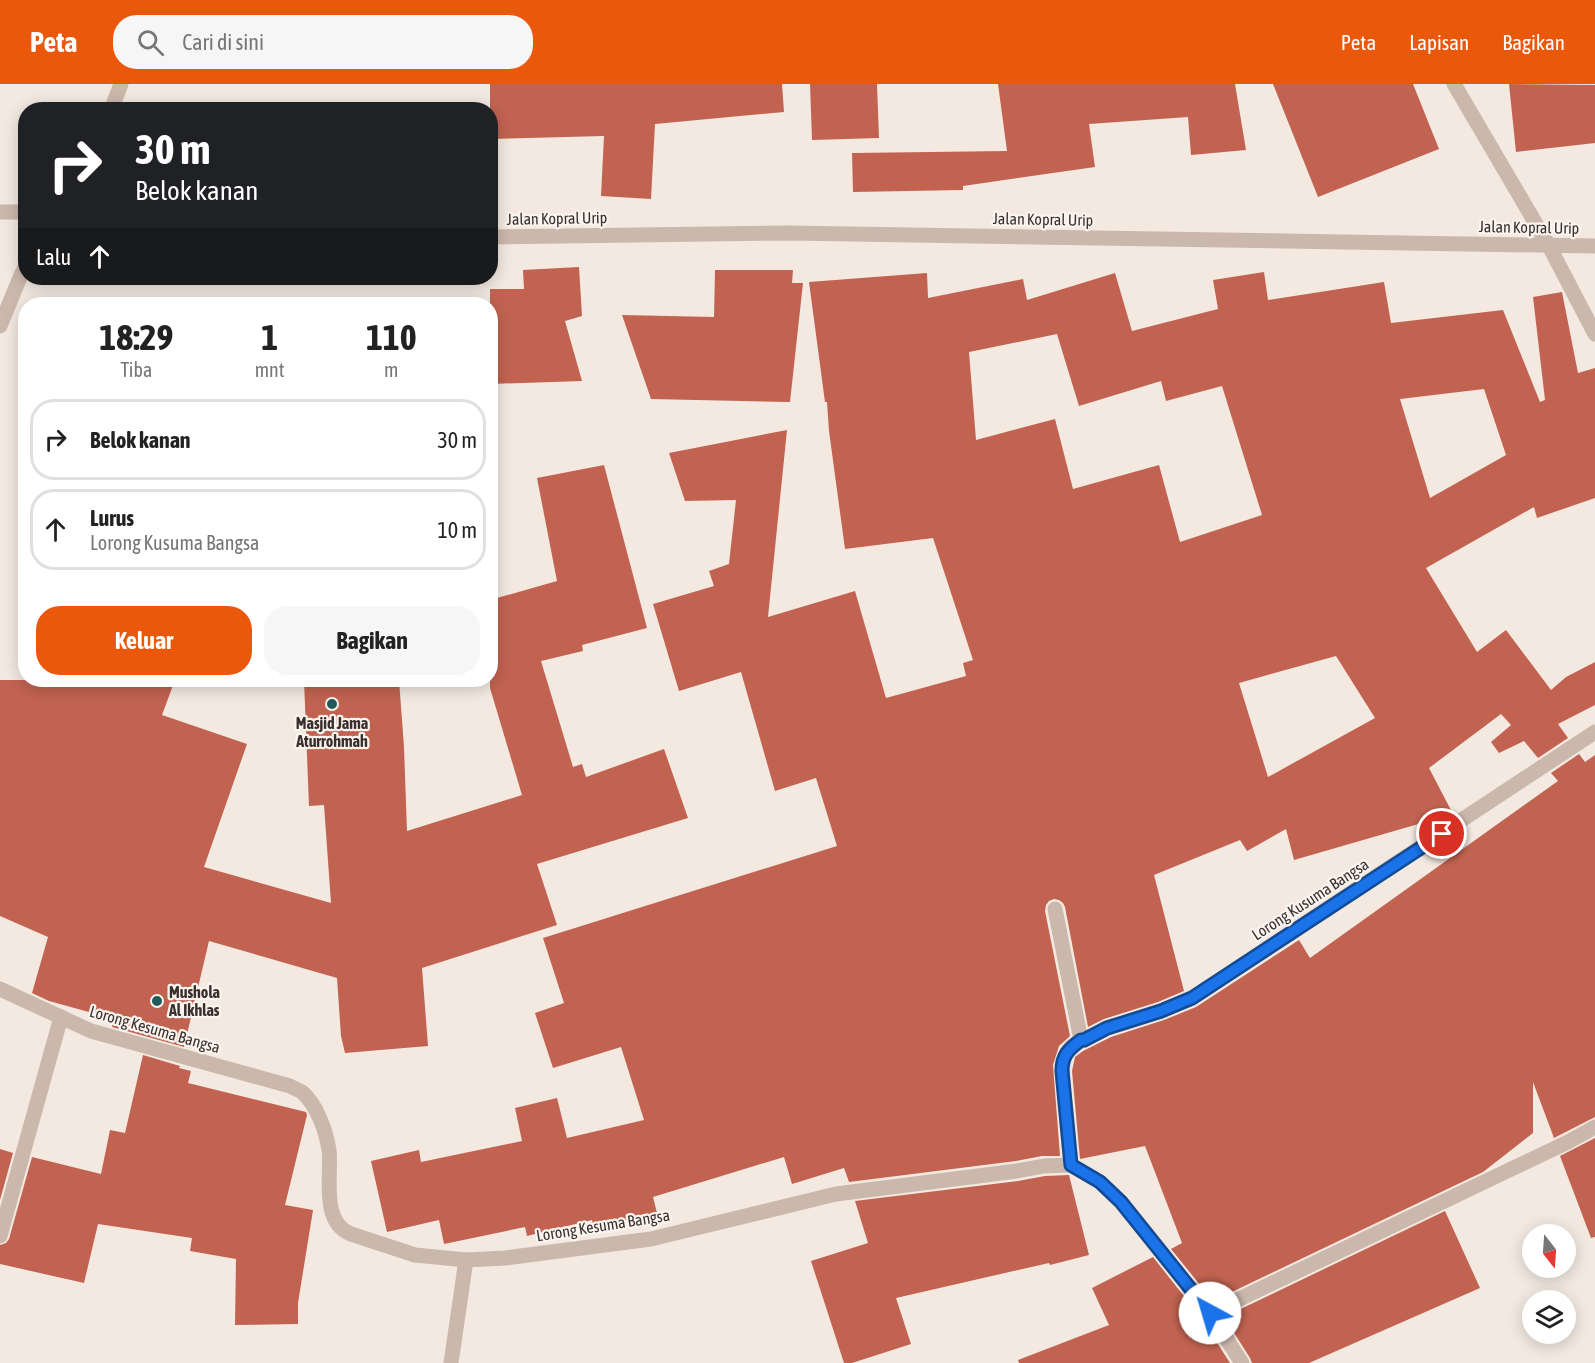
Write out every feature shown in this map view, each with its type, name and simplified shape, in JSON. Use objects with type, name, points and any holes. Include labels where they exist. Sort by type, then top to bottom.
[{"type":"street","points":[[114,102],[121,84]]},
{"type":"street","points":[[1454,84],[1549,246],[1595,334]]},
{"type":"street","points":[[0,212],[18,212]]},
{"type":"street","name":"Jalan Kopral Urip","points":[[498,237],[790,233],[1595,246]]},
{"type":"street","points":[[0,326],[18,282]]},
{"type":"street","name":"Lorong Kusuma Bangsa","points":[[1071,1165],[1062,1071],[1063,1058],[1068,1050],[1081,1040],[1107,1028],[1161,1011],[1192,998],[1595,732]]},
{"type":"street","points":[[1055,909],[1081,1040]]},
{"type":"street","name":"Lorong Kesuma Bangsa","points":[[0,989],[91,1031],[290,1086],[302,1092],[324,1128],[329,1150],[332,1215],[338,1225],[351,1234],[415,1255],[466,1260],[505,1258],[651,1239],[836,1194],[1044,1166],[1071,1165]]},
{"type":"street","points":[[0,1236],[61,1017]]},
{"type":"street","points":[[1210,1313],[1558,1147],[1595,1127]]},
{"type":"street","points":[[1071,1165],[1100,1182],[1121,1202],[1210,1313],[1242,1363]]},
{"type":"street","points":[[451,1363],[466,1260]]},
{"type":"building","points":[[490,84],[782,84],[784,112],[655,124],[651,199],[601,196],[604,136],[498,139],[498,102],[490,102]]},
{"type":"building","points":[[810,84],[877,84],[879,138],[812,140]]},
{"type":"building","points":[[998,84],[1235,84],[1246,150],[1191,155],[1188,117],[1089,124],[1095,167],[963,186],[963,190],[853,192],[852,153],[1007,151]]},
{"type":"building","points":[[1273,84],[1413,84],[1439,149],[1318,197]]},
{"type":"building","points":[[1509,84],[1595,85],[1595,143],[1516,152]]},
{"type":"building","points":[[579,267],[582,316],[565,321],[582,381],[498,384],[498,297],[490,297],[490,289],[524,289],[523,270]]},
{"type":"building","points":[[715,270],[793,270],[792,283],[803,283],[790,402],[651,399],[622,315],[714,317]]},
{"type":"building","points":[[1264,272],[1268,300],[1384,282],[1391,323],[1503,310],[1540,402],[1545,400],[1533,297],[1562,292],[1578,373],[1595,368],[1595,498],[1537,518],[1534,507],[1426,568],[1477,652],[1506,630],[1551,690],[1566,677],[1595,662],[1595,705],[1558,724],[1568,738],[1538,758],[1524,741],[1499,753],[1491,742],[1511,725],[1501,714],[1429,768],[1453,814],[1294,860],[1286,829],[1247,851],[1240,840],[1154,875],[1184,991],[1104,1019],[1088,1027],[1065,907],[1059,900],[1049,901],[1045,911],[1070,1036],[1059,1046],[1053,1065],[1060,1156],[1042,1156],[849,1182],[844,1168],[792,1184],[784,1157],[653,1197],[657,1213],[594,1228],[592,1220],[527,1236],[525,1227],[444,1244],[439,1220],[387,1232],[371,1161],[419,1150],[421,1162],[522,1141],[515,1108],[557,1098],[567,1138],[644,1120],[621,1047],[553,1068],[535,1013],[564,1003],[543,938],[837,846],[816,778],[775,791],[741,672],[679,691],[653,604],[714,586],[709,571],[729,564],[736,500],[685,501],[669,453],[787,430],[768,617],[855,591],[886,698],[966,676],[963,663],[973,660],[933,538],[845,549],[827,402],[825,402],[809,282],[927,273],[928,298],[1023,279],[1027,300],[1115,273],[1132,331],[1218,309],[1213,280]],"holes":[[[1057,334],[1079,406],[1161,381],[1166,401],[1222,386],[1262,515],[1180,542],[1159,465],[1073,489],[1055,419],[976,440],[969,352]],[[1484,389],[1506,455],[1430,498],[1400,399]],[[1336,656],[1375,718],[1268,777],[1239,683]]]},
{"type":"building","points":[[604,465],[647,628],[582,645],[583,651],[541,661],[573,767],[582,764],[586,777],[664,749],[688,818],[537,864],[557,925],[422,968],[428,1046],[345,1053],[341,1036],[337,978],[209,941],[184,1047],[112,1027],[114,1019],[49,1001],[32,993],[48,937],[0,916],[0,680],[18,680],[18,687],[172,687],[162,715],[247,744],[204,867],[331,903],[324,805],[309,806],[304,687],[400,687],[407,831],[522,795],[490,687],[498,687],[498,598],[557,581],[537,478]]},
{"type":"building","points":[[1579,754],[1585,762],[1595,755],[1595,1117],[1554,1138],[1533,1082],[1533,1133],[1483,1172],[1213,1301],[1171,1249],[1182,1243],[1145,1146],[1080,1159],[1072,1071],[1075,1057],[1111,1037],[1196,1007],[1299,940],[1310,958],[1558,781],[1551,773]]},
{"type":"building","points":[[143,1055],[191,1071],[188,1083],[306,1112],[285,1205],[313,1210],[298,1303],[298,1324],[235,1325],[236,1259],[190,1251],[192,1238],[98,1224],[84,1283],[0,1264],[0,1245],[9,1239],[32,1157],[101,1174],[110,1130],[125,1133]]},
{"type":"building","points":[[1595,1138],[1595,1237],[1591,1238],[1560,1156]]},
{"type":"building","points":[[0,1149],[13,1153],[0,1200]]},
{"type":"building","points":[[1069,1175],[1089,1255],[896,1298],[911,1344],[852,1363],[844,1363],[811,1261],[868,1243],[855,1201],[1045,1176]]},
{"type":"building","points":[[1445,1211],[1480,1288],[1309,1363],[1252,1363],[1224,1317]]},
{"type":"building","points":[[1153,1257],[1202,1319],[1230,1363],[1019,1363],[1018,1360],[1109,1325],[1092,1288]]},
{"type":"place","name":"Masjid Jama Aturrohmah","points":[[332,704]]},
{"type":"place","name":"Mushola Al Ikhlas","points":[[157,1001]]},
{"type":"route","points":[[1210,1313],[1121,1202],[1100,1182],[1071,1165],[1062,1071],[1065,1053],[1081,1040],[1107,1028],[1161,1011],[1192,998],[1442,834]]}]
